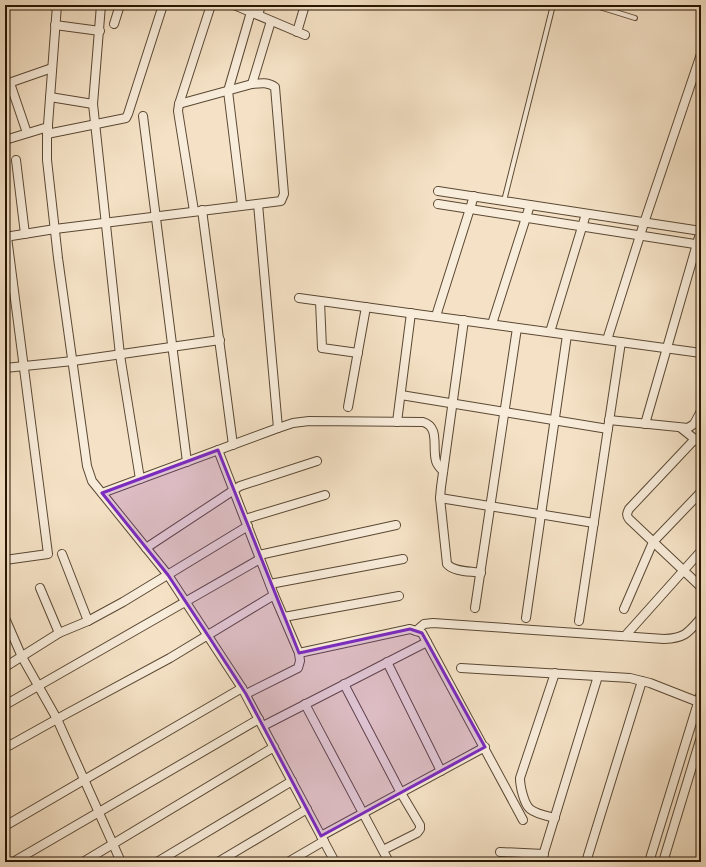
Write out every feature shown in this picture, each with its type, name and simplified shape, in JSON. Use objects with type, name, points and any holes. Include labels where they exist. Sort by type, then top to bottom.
[{"type":"street","points":[[57,5],[47,130],[47,160],[72,361],[87,466],[92,481],[168,575],[244,691],[335,862]]},
{"type":"street","points":[[101,5],[93,104],[120,355],[140,479]]},
{"type":"street","points":[[114,24],[120,5]]},
{"type":"street","points":[[5,140],[27,133],[122,120],[126,118],[163,5]]},
{"type":"street","points":[[211,5],[178,111],[198,210],[220,340],[233,445]]},
{"type":"street","points":[[234,5],[301,34],[305,5]]},
{"type":"street","points":[[242,206],[228,90],[254,14],[261,5]]},
{"type":"street","points":[[252,84],[271,21]]},
{"type":"street","points":[[55,26],[100,31]]},
{"type":"street","points":[[607,340],[644,223],[701,54]]},
{"type":"street","points":[[27,133],[7,83],[52,68]]},
{"type":"street","points":[[5,560],[48,554],[6,237],[106,222],[281,201],[284,194],[275,87],[271,84],[265,83],[252,84],[179,104]]},
{"type":"street","points":[[50,97],[93,104]]},
{"type":"street","points":[[143,116],[187,462]]},
{"type":"street","points":[[16,160],[25,234]]},
{"type":"street","points":[[438,191],[701,231],[699,245],[666,348],[645,424]]},
{"type":"street","points":[[436,316],[474,196]]},
{"type":"street","points":[[258,204],[278,428]]},
{"type":"street","points":[[438,204],[699,245]]},
{"type":"street","points":[[492,324],[530,205]]},
{"type":"street","points":[[550,332],[586,214]]},
{"type":"street","points":[[299,298],[701,353]]},
{"type":"street","points":[[320,301],[322,348],[358,353]]},
{"type":"street","points":[[348,407],[366,307]]},
{"type":"street","points":[[397,422],[411,313]]},
{"type":"street","points":[[464,320],[440,498],[447,564],[456,569],[480,573]]},
{"type":"street","points":[[475,608],[517,328]]},
{"type":"street","points":[[526,618],[567,335]]},
{"type":"street","points":[[5,368],[120,355],[220,340]]},
{"type":"street","points":[[579,621],[621,342]]},
{"type":"street","points":[[401,395],[608,429]]},
{"type":"street","points":[[609,420],[688,428],[694,424],[701,411]]},
{"type":"street","points":[[102,493],[278,428],[293,423],[309,421],[428,423],[434,432],[436,461],[443,471]]},
{"type":"street","points":[[681,428],[698,442],[627,512],[627,516],[701,588]]},
{"type":"street","points":[[5,826],[244,691],[298,668],[300,661],[299,653],[274,595],[218,450]]},
{"type":"street","points":[[146,548],[233,490],[247,483],[317,461]]},
{"type":"street","points":[[624,609],[653,542],[701,492]]},
{"type":"street","points":[[5,667],[59,633],[88,621],[168,575],[246,522],[325,495]]},
{"type":"street","points":[[440,498],[594,523]]},
{"type":"street","points":[[5,705],[186,601],[259,557],[396,525]]},
{"type":"street","points":[[625,636],[701,551]]},
{"type":"street","points":[[62,554],[88,621]]},
{"type":"street","points":[[270,584],[403,560]]},
{"type":"street","points":[[40,588],[59,633]]},
{"type":"street","points":[[5,748],[170,658],[274,595]]},
{"type":"street","points":[[284,617],[399,596]]},
{"type":"street","points":[[5,618],[22,657],[57,719],[121,862]]},
{"type":"street","points":[[416,631],[424,624],[433,623],[664,639],[684,636],[701,618]]},
{"type":"street","points":[[299,653],[410,629],[422,633],[524,820]]},
{"type":"street","points":[[12,862],[98,812],[261,722],[305,704],[426,642]]},
{"type":"street","points":[[387,662],[441,771]]},
{"type":"street","points":[[461,668],[630,678],[700,702]]},
{"type":"street","points":[[555,818],[530,809],[527,805],[520,784],[520,778],[556,673]]},
{"type":"street","points":[[500,852],[542,858],[598,676]]},
{"type":"street","points":[[586,862],[642,681]]},
{"type":"street","points":[[344,684],[401,793],[420,825],[420,829],[417,833],[383,850]]},
{"type":"street","points":[[649,862],[700,702],[701,693]]},
{"type":"street","points":[[305,704],[389,862]]},
{"type":"street","points":[[663,862],[701,737]]},
{"type":"street","points":[[83,862],[274,747]]},
{"type":"street","points":[[288,862],[363,813],[485,747]]},
{"type":"street","points":[[157,862],[292,781]]},
{"type":"street","points":[[218,862],[307,809]]},
{"type":"lane","points":[[504,201],[553,5]]},
{"type":"lane","points":[[592,5],[635,18]]},
{"type":"highlighted area","points":[[218,450],[299,653],[410,629],[422,633],[485,747],[321,836],[246,694],[168,575],[102,493]]}]
